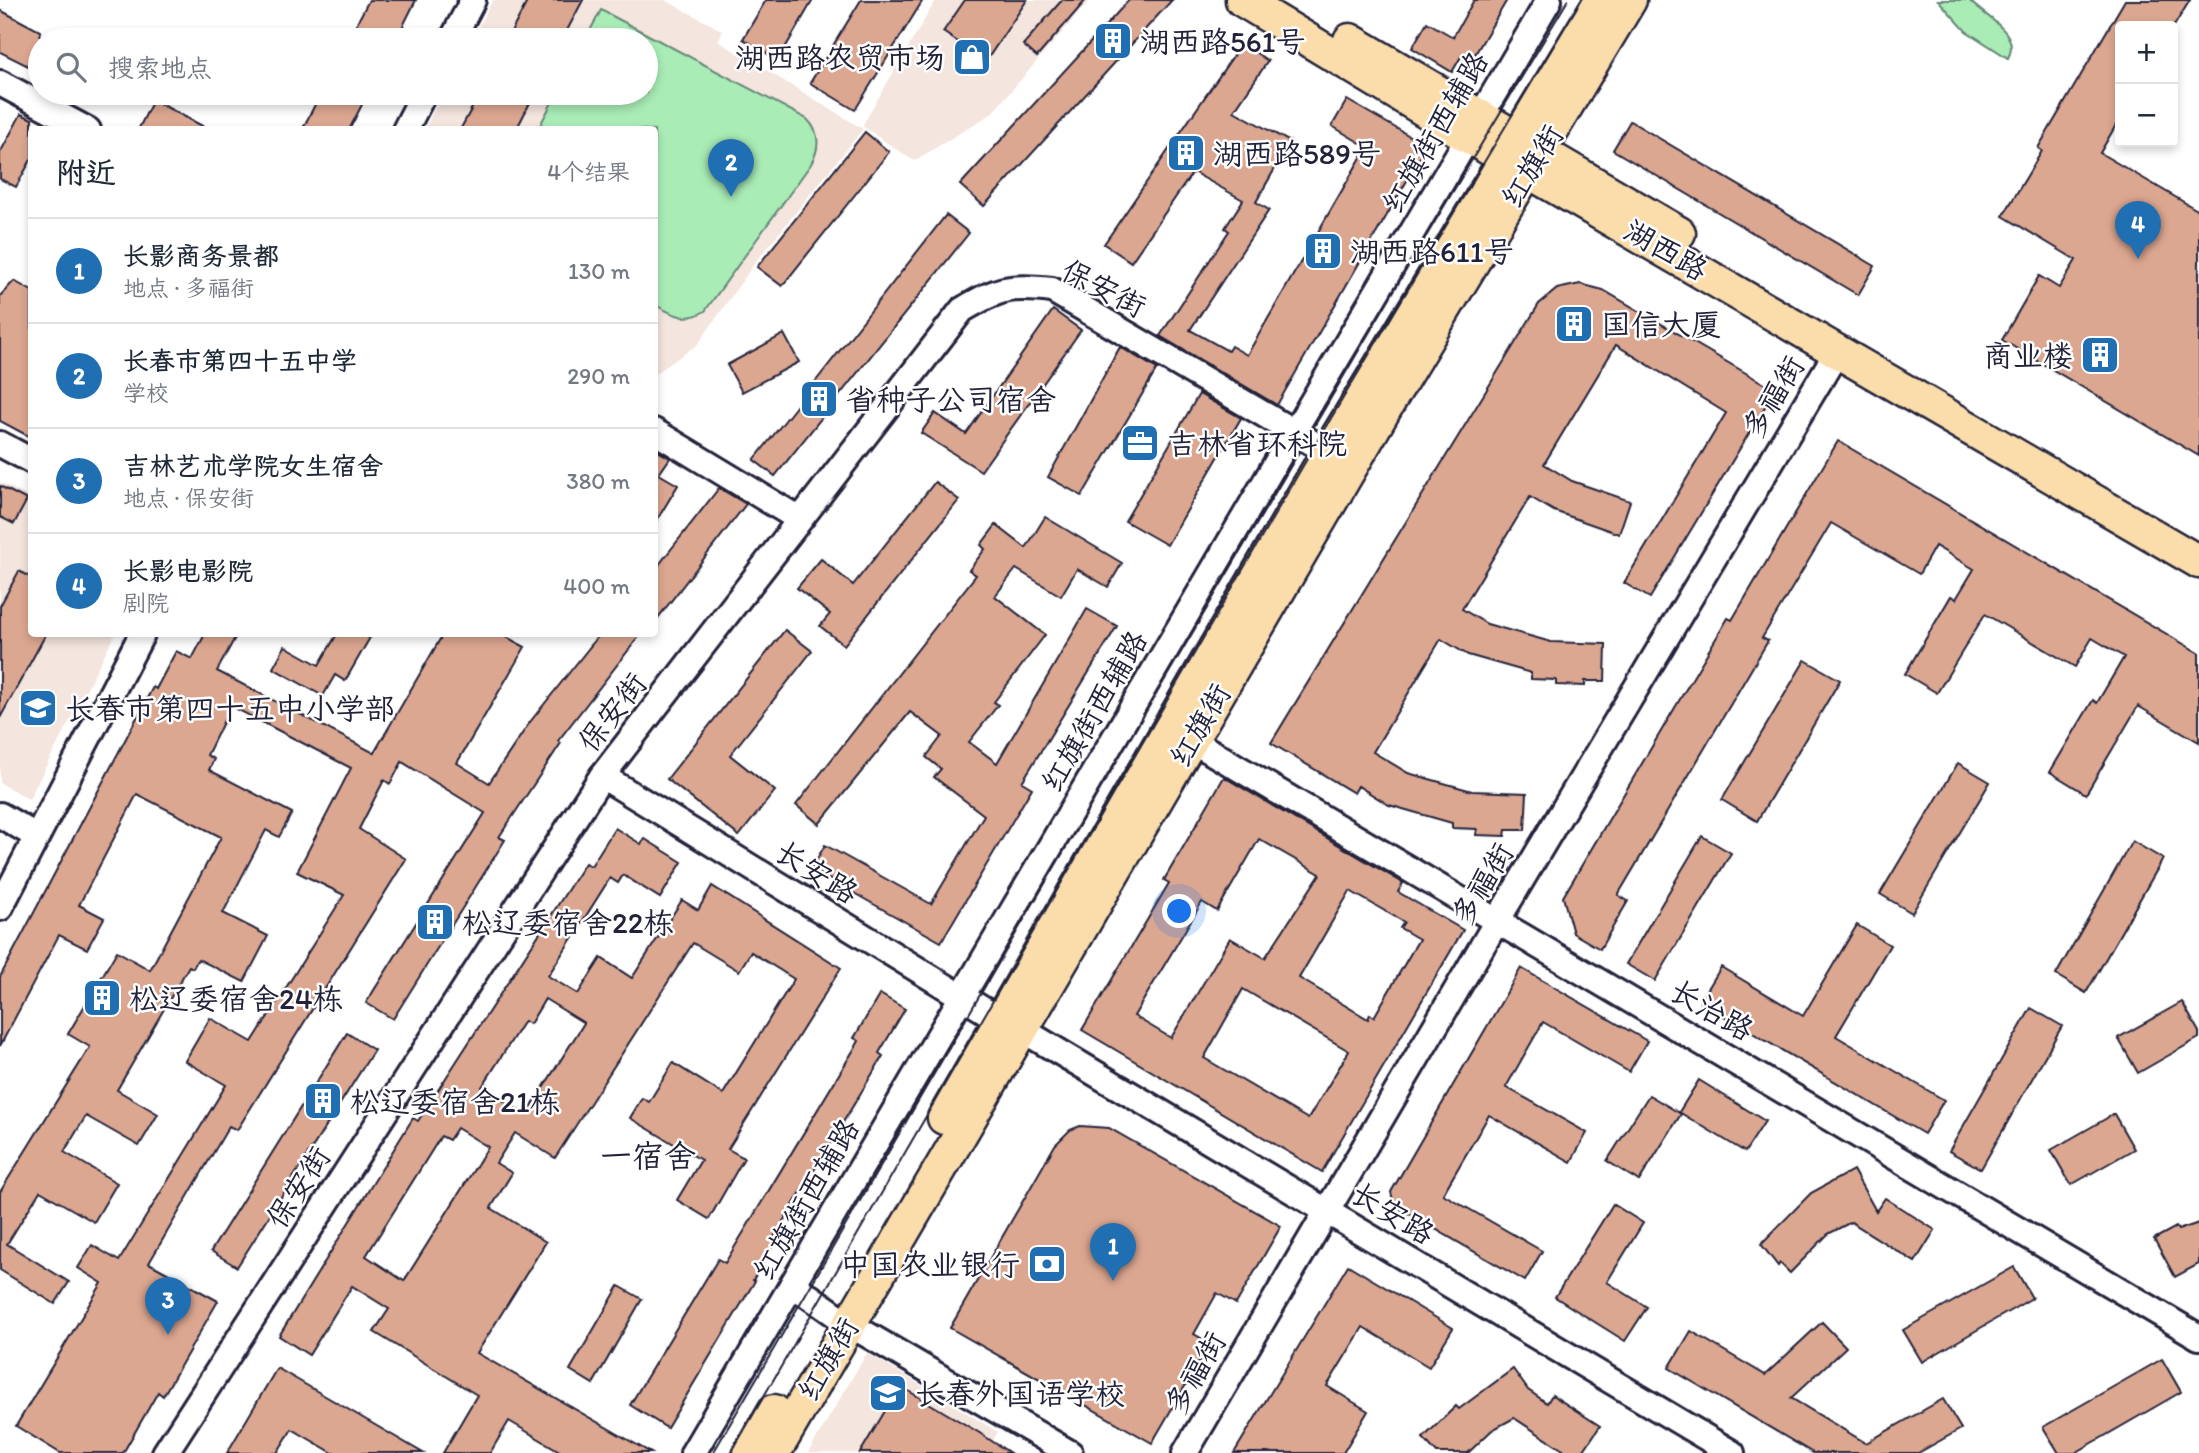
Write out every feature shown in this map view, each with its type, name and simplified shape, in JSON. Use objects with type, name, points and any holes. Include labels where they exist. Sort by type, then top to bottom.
[{"type":"main road","name":"湖西路","points":[[1242,0],[1475,126],[2199,540]]},
{"type":"main road","name":"湖西路","points":[[1279,0],[1475,126]]},
{"type":"main road","name":"红旗街","points":[[1010,1025],[1191,740],[1523,154],[1601,0]]},
{"type":"main road","name":"红旗街","points":[[750,1453],[840,1318],[1010,1025],[1328,452],[1523,154],[1630,0]]},
{"type":"main road","name":"湖西路","points":[[1523,154],[1838,350],[2199,562]]},
{"type":"main road","name":"红旗街","points":[[774,1453],[840,1318]]},
{"type":"street","points":[[458,28],[473,0]]},
{"type":"street","name":"红旗街西辅路","points":[[693,1453],[1549,0]]},
{"type":"street","points":[[0,83],[28,98]]},
{"type":"street","points":[[41,105],[81,126]]},
{"type":"street","points":[[407,126],[418,105]]},
{"type":"street","name":"保安街","points":[[165,1453],[601,776],[962,310],[991,293],[1018,286],[1052,290],[1328,452]]},
{"type":"street","name":"多福街","points":[[1185,1453],[1497,920],[1838,350]]},
{"type":"street","points":[[658,433],[799,519]]},
{"type":"street","points":[[0,444],[28,458]]},
{"type":"street","points":[[0,908],[140,637]]},
{"type":"street","name":"长治路","points":[[1191,740],[2199,1337]]},
{"type":"street","name":"长安路","points":[[601,776],[961,998],[1328,1210],[1732,1453]]},
{"type":"street","points":[[0,815],[36,836]]},
{"type":"street","points":[[793,1285],[840,1318],[1070,1453]]},
{"type":"shaded area","points":[[493,0],[665,0],[723,31],[718,41],[863,129],[754,264],[698,344],[658,372],[658,126],[426,126],[437,105],[658,105],[658,28],[478,28]]},
{"type":"shaded area","name":"湖西路农贸市场","points":[[936,0],[1090,0],[991,114],[914,161],[862,126]]},
{"type":"shaded area","name":"长春市第四十五中小学部","points":[[0,482],[28,496],[28,637],[113,637],[29,799],[0,783]]},
{"type":"shaded area","name":"长春外国语学校","points":[[867,1353],[998,1432],[985,1453],[808,1453]]},
{"type":"green space","points":[[1938,0],[1969,0],[2006,32],[2011,49],[2008,58],[1966,31]]},
{"type":"green space","points":[[601,10],[635,28],[591,28]]},
{"type":"green space","points":[[658,40],[807,119],[815,130],[818,141],[811,164],[705,311],[685,317],[658,306],[658,126],[540,126],[551,105],[658,105]]},
{"type":"building","points":[[369,0],[416,0],[402,28],[354,28]]},
{"type":"building","points":[[528,0],[583,0],[568,28],[513,28]]},
{"type":"building","points":[[766,0],[813,0],[778,60],[743,39]]},
{"type":"building","points":[[861,0],[923,0],[855,110],[810,83]]},
{"type":"building","points":[[965,0],[1027,0],[986,61],[943,32]]},
{"type":"building","points":[[1062,0],[1086,0],[1037,57],[1023,45]]},
{"type":"building","points":[[1129,0],[1172,0],[984,206],[960,185]]},
{"type":"building","points":[[1474,0],[1507,0],[1471,61],[1462,55],[1452,72],[1412,48],[1427,22],[1453,37]]},
{"type":"building","points":[[2125,0],[2190,0],[2177,21],[2115,21],[2115,127],[2100,153],[2199,211],[2199,456],[2002,340],[2039,276],[2059,288],[2076,260],[2003,216],[2042,151],[2038,148]]},
{"type":"building","points":[[0,10],[34,28],[28,28],[28,66],[0,52]]},
{"type":"building","points":[[1242,43],[1268,61],[1234,111],[1290,142],[1256,202],[1269,210],[1190,330],[1228,351],[1231,346],[1247,355],[1367,147],[1332,126],[1347,100],[1427,146],[1277,405],[1160,336],[1229,231],[1225,228],[1243,200],[1193,172],[1131,262],[1104,244]]},
{"type":"building","points":[[150,105],[162,105],[202,126],[140,126]]},
{"type":"building","points":[[315,105],[362,105],[351,126],[304,126]]},
{"type":"building","points":[[474,105],[529,105],[518,126],[462,126]]},
{"type":"building","points":[[21,114],[32,119],[32,126],[28,126],[28,165],[16,187],[0,179],[0,153]]},
{"type":"building","points":[[1630,121],[1875,266],[1858,295],[1613,150]]},
{"type":"building","points":[[865,132],[889,152],[782,286],[757,267]]},
{"type":"building","points":[[946,215],[969,233],[775,476],[754,460]]},
{"type":"building","points":[[14,281],[28,289],[28,436],[0,421],[0,296]]},
{"type":"building","points":[[1580,284],[1603,290],[1775,390],[1650,598],[1624,583],[1726,413],[1616,345],[1544,464],[1572,481],[1630,501],[1619,534],[1554,511],[1530,497],[1462,609],[1487,624],[1551,642],[1606,644],[1605,681],[1585,681],[1585,686],[1556,685],[1556,680],[1531,679],[1531,673],[1468,655],[1441,639],[1373,752],[1408,773],[1472,791],[1527,793],[1525,830],[1506,830],[1505,836],[1476,835],[1477,829],[1452,828],[1452,823],[1389,805],[1358,786],[1354,793],[1271,743],[1539,304],[1557,289]]},
{"type":"building","points":[[1053,310],[1081,330],[981,471],[921,433],[935,413],[966,434]]},
{"type":"building","points":[[784,334],[799,362],[742,392],[727,365]]},
{"type":"building","points":[[1120,347],[1157,369],[1082,496],[1048,477]]},
{"type":"building","points":[[1199,394],[1241,418],[1167,545],[1125,521]]},
{"type":"building","points":[[1838,441],[2199,653],[2199,742],[2138,706],[2086,794],[2050,772],[2093,700],[2097,703],[2124,657],[2092,638],[2075,667],[1985,614],[1937,693],[1905,674],[1951,596],[1956,599],[1974,569],[1935,546],[1919,574],[1831,523],[1762,638],[1768,641],[1618,895],[1628,901],[1600,949],[1573,933],[1563,897],[1728,618],[1732,620]]},
{"type":"building","points":[[658,451],[670,458],[659,474],[678,485],[658,518]]},
{"type":"building","points":[[935,482],[959,500],[844,645],[820,626],[830,614],[797,588],[821,559],[853,585]]},
{"type":"building","points":[[0,486],[27,500],[14,524],[0,517]]},
{"type":"building","points":[[719,488],[746,504],[658,618],[658,566]]},
{"type":"building","points":[[1045,517],[1122,563],[1108,587],[1077,569],[1061,596],[1016,569],[995,596],[1045,635],[994,702],[998,705],[969,742],[997,763],[1087,609],[1117,626],[1022,782],[1032,788],[941,942],[811,869],[825,845],[931,904],[984,815],[934,777],[941,769],[926,757],[942,736],[910,712],[819,824],[796,805],[976,575],[969,570],[985,549],[981,545],[996,525],[1026,548]]},
{"type":"building","points":[[19,571],[28,576],[28,637],[44,637],[0,718],[0,606]]},
{"type":"building","points":[[785,630],[812,651],[730,755],[775,791],[739,836],[667,779]]},
{"type":"building","points":[[203,637],[235,637],[217,671],[374,753],[441,637],[507,637],[525,647],[457,763],[489,783],[530,722],[598,637],[639,637],[558,741],[561,743],[499,837],[505,840],[393,1019],[366,1003],[485,813],[402,762],[390,784],[384,780],[359,829],[406,859],[237,1130],[229,1126],[149,1263],[218,1301],[163,1396],[158,1392],[123,1453],[60,1453],[16,1426],[102,1283],[78,1268],[92,1245],[119,1261],[226,1085],[185,1061],[210,1018],[252,1042],[344,895],[297,872],[351,768],[231,706],[207,755],[214,759],[209,770],[292,813],[279,837],[266,830],[223,913],[268,936],[244,982],[198,959],[193,968],[189,966],[117,1090],[158,1114],[139,1146],[86,1116],[64,1152],[117,1183],[94,1222],[40,1191],[7,1244],[69,1282],[55,1304],[0,1270],[0,1192],[90,1047],[68,1034],[117,951],[150,970],[221,837],[137,794],[79,905],[104,918],[87,949],[59,935],[0,1046],[0,977],[153,687],[156,689],[176,651],[192,659]]},
{"type":"building","points":[[335,637],[370,637],[345,681],[335,675],[323,696],[273,668],[285,646],[319,665]]},
{"type":"building","points":[[1805,660],[1840,680],[1757,821],[1722,800]]},
{"type":"building","points":[[1958,763],[1990,782],[1912,913],[1880,894]]},
{"type":"building","points":[[1224,777],[1403,883],[1398,892],[1463,930],[1322,1172],[1082,1030],[1169,883],[1164,880]],"holes":[[[1259,839],[1320,874],[1265,958],[1230,938],[1171,1038],[1134,1016],[1202,902],[1217,911]],[[1350,891],[1404,922],[1400,928],[1419,939],[1374,1017],[1370,1014],[1368,1019],[1299,978]],[[1243,989],[1349,1051],[1308,1119],[1204,1058]]]},
{"type":"building","points":[[615,828],[641,844],[645,839],[682,862],[660,898],[623,875],[618,883],[610,878],[548,976],[578,994],[601,958],[632,978],[682,900],[698,910],[712,886],[841,968],[728,1149],[744,1158],[709,1219],[677,1200],[701,1160],[630,1118],[642,1098],[649,1102],[673,1063],[723,1094],[794,979],[751,952],[739,971],[693,943],[555,1158],[515,1133],[496,1163],[512,1173],[491,1208],[546,1242],[477,1353],[651,1453],[563,1453],[509,1421],[490,1453],[443,1453],[477,1395],[374,1332],[389,1309],[352,1286],[309,1355],[279,1336],[413,1118],[418,1121],[585,863],[591,866]],"holes":[[[545,999],[584,1023],[526,1115],[482,1087],[524,1021],[530,1024]],[[457,1128],[488,1147],[404,1281],[366,1256],[441,1136],[449,1140]]]},
{"type":"building","points":[[1702,836],[1731,853],[1655,981],[1626,964]]},
{"type":"building","points":[[2132,841],[2163,859],[2086,993],[2056,975]]},
{"type":"building","points":[[1857,925],[1890,945],[1836,1036],[1944,1100],[1924,1134],[1700,1002],[1721,967],[1803,1016]]},
{"type":"building","points":[[1521,968],[1647,1041],[1629,1072],[1543,1022],[1506,1087],[1587,1133],[1571,1162],[1489,1115],[1443,1194],[1542,1251],[1525,1281],[1394,1205],[1391,1192]]},
{"type":"building","points":[[880,994],[905,1009],[879,1053],[883,1056],[774,1237],[777,1238],[753,1280],[755,1281],[667,1428],[630,1405],[718,1259],[725,1263],[859,1041],[854,1038]]},
{"type":"building","points":[[2182,1002],[2199,1032],[2199,1038],[2138,1073],[2118,1038]]},
{"type":"building","points":[[2031,1008],[2062,1026],[1981,1169],[1949,1151]]},
{"type":"building","points":[[347,1033],[374,1050],[237,1267],[211,1251]]},
{"type":"building","points":[[1699,1080],[1765,1121],[1745,1152],[1679,1112]]},
{"type":"building","points":[[1649,1095],[1681,1114],[1639,1181],[1607,1161]]},
{"type":"building","points":[[2114,1114],[2134,1149],[2071,1185],[2051,1150]]},
{"type":"building","points":[[1080,1126],[1109,1128],[1281,1226],[1236,1304],[1217,1293],[1194,1334],[1210,1343],[1152,1443],[950,1328],[1055,1145],[1070,1130]]},
{"type":"building","points":[[1853,1170],[1876,1211],[1885,1198],[1935,1230],[1915,1262],[1851,1222],[1828,1234],[1790,1273],[1780,1263],[1778,1266],[1761,1244],[1811,1193]]},
{"type":"building","points":[[1613,1204],[1643,1223],[1607,1282],[1647,1307],[1625,1341],[1555,1297]]},
{"type":"building","points":[[2199,1223],[2199,1264],[2175,1277],[2154,1239],[2176,1227],[2178,1230]]},
{"type":"building","points":[[1348,1265],[1453,1328],[1429,1367],[1363,1327],[1327,1386],[1368,1411],[1343,1453],[1234,1453]]},
{"type":"building","points":[[2014,1267],[2032,1298],[1922,1362],[1903,1330]]},
{"type":"building","points":[[619,1286],[642,1299],[593,1384],[570,1370]]},
{"type":"building","points":[[1822,1322],[1846,1347],[1791,1398],[1866,1443],[1943,1399],[1961,1429],[1918,1453],[1813,1453],[1669,1368],[1691,1331],[1765,1375]]},
{"type":"building","points":[[2162,1359],[2181,1392],[2075,1453],[2059,1453],[2043,1427]]},
{"type":"building","points":[[277,1368],[423,1453],[333,1453],[292,1429],[277,1453],[227,1453]]},
{"type":"building","points":[[1513,1369],[1528,1390],[1547,1403],[1552,1395],[1600,1426],[1582,1453],[1568,1453],[1514,1418],[1492,1430],[1468,1453],[1437,1453],[1423,1438],[1456,1406],[1459,1409]]},
{"type":"building","points":[[900,1386],[978,1432],[1010,1453],[860,1453]]},
{"type":"tram line","points":[[713,1453],[1304,439],[1568,0]]},
{"type":"tram line","points":[[731,1453],[1315,445],[1581,0]]},
{"type":"place","name":"湖西路561号","points":[[1113,41]]},
{"type":"place","name":"湖西路农贸市场","points":[[972,57]]},
{"type":"place","name":"湖西路589号","points":[[1186,153]]},
{"type":"place","name":"长春市第四十五中学","points":[[731,197]]},
{"type":"place","name":"湖西路611号","points":[[1323,251]]},
{"type":"place","name":"长影电影院","points":[[2138,259]]},
{"type":"place","name":"国信大厦","points":[[1574,324]]},
{"type":"place","name":"商业楼","points":[[2100,355]]},
{"type":"place","name":"省种子公司宿舍","points":[[819,399]]},
{"type":"place","name":"吉林省环科院","points":[[1140,443]]},
{"type":"place","name":"长春市第四十五中小学部","points":[[38,708]]},
{"type":"place","name":"松辽委宿舍22栋","points":[[435,922]]},
{"type":"place","name":"松辽委宿舍24栋","points":[[102,998]]},
{"type":"place","name":"松辽委宿舍21栋","points":[[323,1101]]},
{"type":"place","name":"中国农业银行","points":[[1047,1264]]},
{"type":"place","name":"长影商务景都","points":[[1113,1281]]},
{"type":"place","name":"吉林艺术学院女生宿舍","points":[[168,1335]]},
{"type":"place","name":"长春外国语学校","points":[[888,1393]]},
{"type":"district","name":"一宿舍","points":[[648,1156]]}]
